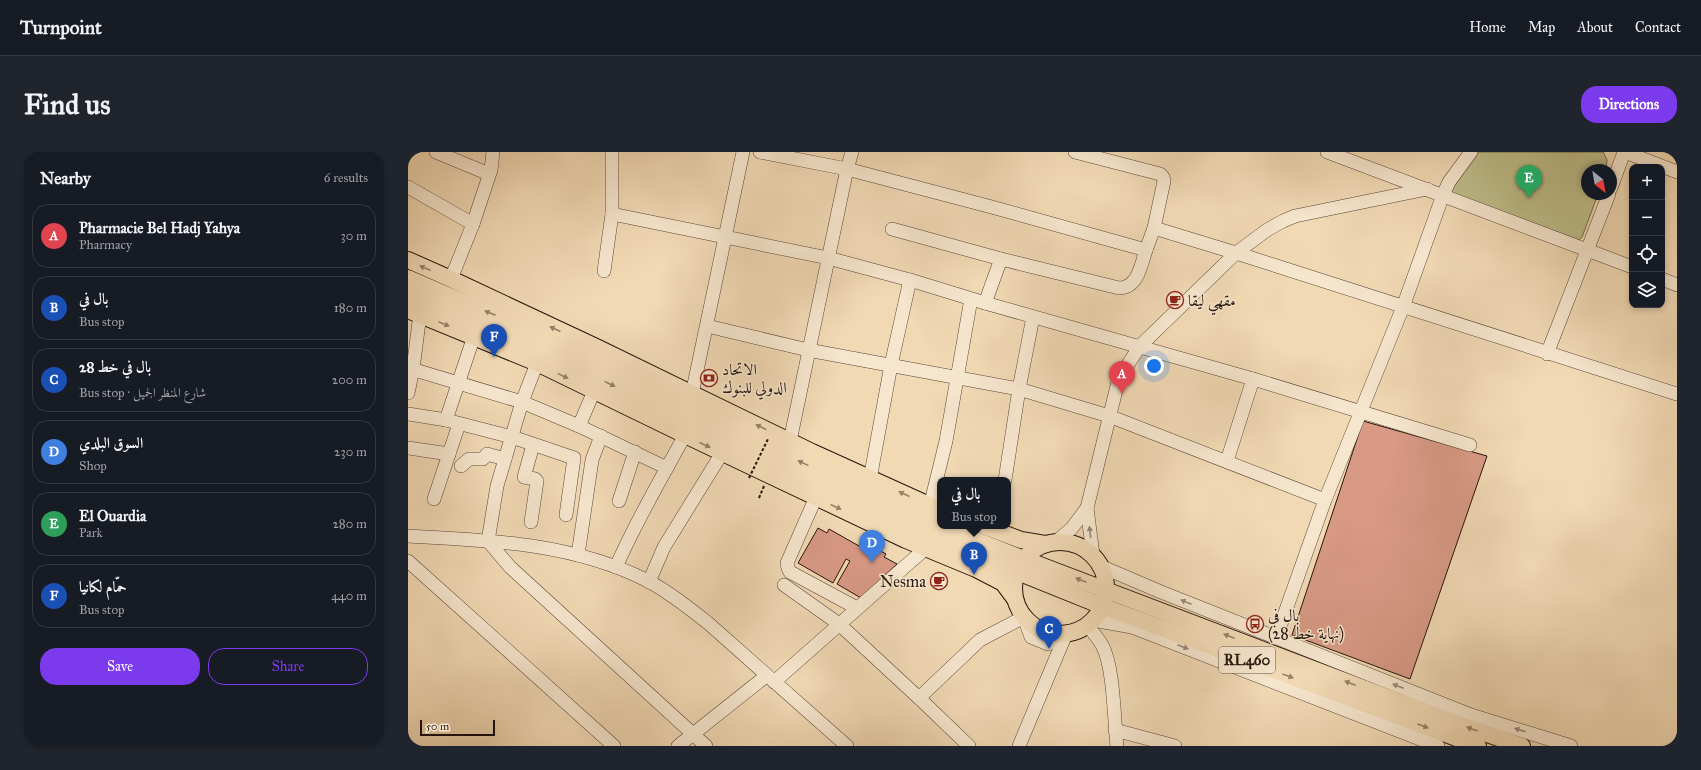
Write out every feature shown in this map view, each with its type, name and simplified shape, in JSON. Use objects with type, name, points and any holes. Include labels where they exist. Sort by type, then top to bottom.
[{"type":"main road","points":[[408,260],[451,279],[870,479],[935,508]]},
{"type":"main road","points":[[408,278],[552,340],[812,468],[937,524]]},
{"type":"main road","points":[[408,294],[553,356],[799,477],[912,529],[1020,565]]},
{"type":"main road","points":[[414,312],[537,363],[816,498],[998,580],[1007,588],[1024,617],[1036,627],[1050,633],[1066,634],[1077,630],[1090,622],[1102,606],[1106,590],[1105,577],[1096,560],[1082,547],[1069,543],[1020,540],[995,529]]},
{"type":"main road","points":[[614,357],[677,402]]},
{"type":"main road","points":[[947,529],[1020,565]]},
{"type":"main road","points":[[1014,599],[1013,585],[1020,565],[1033,550],[1050,543]]},
{"type":"main road","name":"RL460","points":[[1020,565],[1106,590],[1522,746]]},
{"type":"main road","name":"RL460","points":[[1020,565],[1102,606],[1478,746]]},
{"type":"street","points":[[436,152],[489,174]]},
{"type":"street","points":[[451,279],[473,224],[489,174],[493,152]]},
{"type":"street","points":[[604,271],[612,214],[612,152]]},
{"type":"street","points":[[692,394],[743,152]]},
{"type":"street","points":[[760,152],[847,169],[1146,250]]},
{"type":"street","points":[[790,441],[808,350],[852,152]]},
{"type":"street","points":[[892,229],[1001,259],[1076,278],[1124,288],[1134,282],[1137,276],[1154,228],[1164,181],[1163,177],[1160,174],[1075,152]]},
{"type":"street","points":[[1327,152],[1629,266]]},
{"type":"street","points":[[1276,638],[1325,500],[1403,307],[1449,182],[1471,152]]},
{"type":"street","points":[[1617,171],[1624,152],[1677,172]]},
{"type":"street","points":[[408,187],[473,224]]},
{"type":"street","points":[[1050,543],[1072,528],[1087,508],[1119,378],[1140,346],[1236,253],[1267,230],[1295,216],[1427,189]]},
{"type":"street","points":[[1547,354],[1607,200]]},
{"type":"street","points":[[612,214],[828,258],[910,280],[1033,317],[1140,346],[1362,411],[1470,445]]},
{"type":"street","points":[[1154,228],[1236,253],[1547,354],[1677,394]]},
{"type":"street","points":[[985,303],[1001,259]]},
{"type":"street","points":[[870,479],[891,365],[910,280]]},
{"type":"street","points":[[1665,280],[1677,285]]},
{"type":"street","points":[[940,477],[972,299]]},
{"type":"street","points":[[408,393],[414,312]]},
{"type":"street","points":[[1005,477],[1019,389],[1033,317]]},
{"type":"street","points":[[707,326],[808,350],[1019,389],[1110,416],[1325,500]]},
{"type":"street","points":[[446,420],[474,336]]},
{"type":"street","points":[[537,363],[522,402],[504,458],[497,486],[488,541],[510,567],[706,746]]},
{"type":"street","points":[[410,369],[522,402],[601,436],[667,468]]},
{"type":"street","points":[[1227,461],[1253,379]]},
{"type":"street","points":[[579,426],[594,391]]},
{"type":"street","points":[[408,414],[446,420],[512,437],[574,458],[566,515]]},
{"type":"street","points":[[434,499],[459,424]]},
{"type":"street","points":[[616,567],[632,530],[684,435]]},
{"type":"street","points":[[578,555],[592,460],[601,436]]},
{"type":"street","points":[[531,522],[537,481],[524,476],[533,445]]},
{"type":"street","points":[[408,448],[449,454]]},
{"type":"street","points":[[619,501],[635,452]]},
{"type":"street","points":[[649,582],[664,547],[722,453]]},
{"type":"street","points":[[460,466],[469,459],[483,459],[487,454],[504,458]]},
{"type":"street","points":[[935,508],[937,496]]},
{"type":"street","points":[[816,498],[787,563],[788,568],[790,572],[857,608]]},
{"type":"street","points":[[1087,508],[1096,560],[1161,592],[1471,715],[1571,746]]},
{"type":"street","points":[[408,536],[512,543],[578,555],[616,567],[649,582],[708,623],[847,746]]},
{"type":"street","points":[[678,746],[770,679],[839,624],[926,548]]},
{"type":"street","points":[[408,561],[614,746]]},
{"type":"street","points":[[784,585],[839,624],[920,698],[969,746]]},
{"type":"street","points":[[920,698],[980,640],[1024,617]]},
{"type":"street","points":[[1090,622],[1102,645],[1107,661],[1113,697],[1117,746]]},
{"type":"street","points":[[1090,622],[1132,627],[1438,746]]},
{"type":"street","points":[[1019,746],[1066,634]]},
{"type":"street","points":[[1115,730],[1176,746]]},
{"type":"path","points":[[749,478],[768,439]]},
{"type":"path","points":[[759,498],[765,486]]},
{"type":"green space","points":[[1473,152],[1603,152],[1607,160],[1607,164],[1581,164],[1581,200],[1596,200],[1582,237],[1579,240],[1446,191]]},
{"type":"building","points":[[1363,421],[1487,456],[1410,679],[1292,635]]},
{"type":"building","points":[[818,528],[827,533],[829,529],[859,546],[862,540],[886,554],[884,557],[897,564],[861,598],[837,584],[850,561],[846,559],[833,583],[798,563]]},
{"type":"place","name":"El Ouardia","points":[[1529,198]]},
{"type":"place","name":"مقهي ليقا","points":[[1175,300]]},
{"type":"place","name":"حمّام لكانيا","points":[[494,357]]},
{"type":"place","name":"الاتحاد الدولي للبنوك","points":[[709,378]]},
{"type":"place","name":"Pharmacie Bel Hadj Yahya","points":[[1122,394]]},
{"type":"place","name":"السوق البلدي","points":[[872,563]]},
{"type":"place","name":"بال في","points":[[974,575]]},
{"type":"place","name":"Nesma","points":[[939,581]]},
{"type":"place","name":"بال في (نهاية خط 28)","points":[[1255,624]]},
{"type":"place","name":"بال في خط 28","points":[[1049,649]]}]
